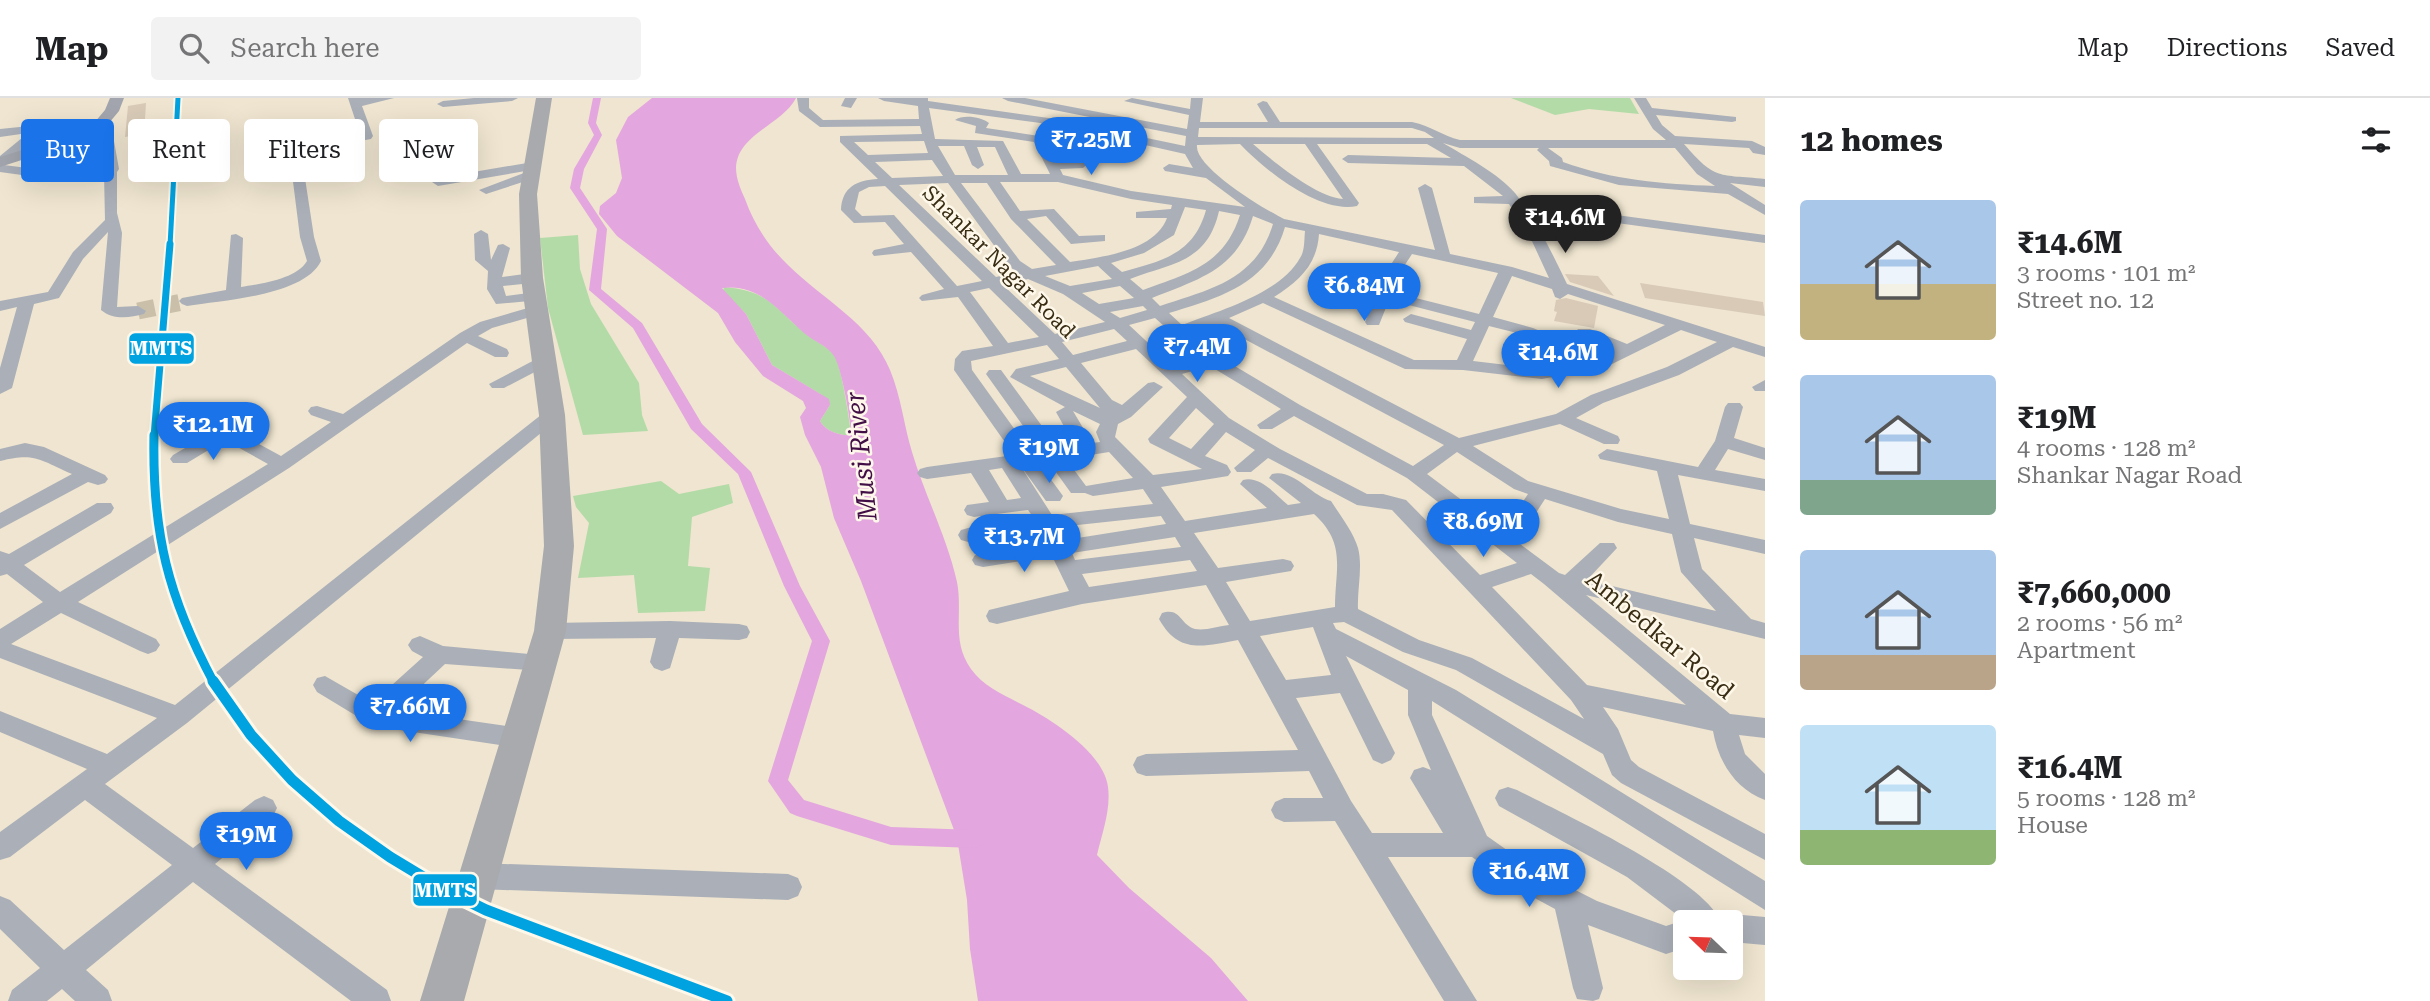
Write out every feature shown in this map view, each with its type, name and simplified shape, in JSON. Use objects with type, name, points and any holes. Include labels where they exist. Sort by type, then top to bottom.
[{"type":"highway","points":[[442,1001],[550,631],[559,546],[552,415],[535,295],[528,194],[544,98]]},
{"type":"main road","points":[[82,119],[105,109],[110,98]]},
{"type":"main road","points":[[106,119],[114,109],[117,98]]},
{"type":"main road","points":[[0,164],[21,157]]},
{"type":"street","points":[[187,301],[277,286],[310,269],[314,261],[307,237],[295,150],[367,136],[355,101],[388,98]]},
{"type":"street","points":[[443,104],[512,98]]},
{"type":"street","points":[[803,98],[803,109],[820,124],[923,109],[1056,122],[1137,141],[1194,120]]},
{"type":"street","points":[[884,98],[983,123],[979,131]]},
{"type":"street","points":[[1008,98],[1151,127],[1194,120],[1276,125],[1412,125],[1429,129],[1446,140],[1460,144],[1608,151]]},
{"type":"street","points":[[1081,111],[1094,98]]},
{"type":"street","points":[[1640,98],[1657,127],[1701,171],[1764,209]]},
{"type":"street","points":[[1130,101],[1194,120],[1243,141],[1446,140]]},
{"type":"street","points":[[1004,139],[1040,103]]},
{"type":"street","points":[[1263,104],[1276,125]]},
{"type":"street","points":[[923,109],[938,156],[1015,264],[1029,274],[1068,291],[1117,323],[1197,397],[1199,403],[1224,423],[1364,500]]},
{"type":"street","points":[[1646,111],[1732,119]]},
{"type":"street","points":[[1194,120],[1198,166],[1220,178],[1251,208]]},
{"type":"street","points":[[1056,122],[1039,144],[1054,172],[1178,208]]},
{"type":"street","points":[[1137,141],[1151,127]]},
{"type":"street","points":[[1657,127],[1745,134]]},
{"type":"street","points":[[0,133],[21,130]]},
{"type":"street","points":[[978,165],[964,142],[964,131],[979,131],[1004,139],[1022,179],[1040,194]]},
{"type":"street","points":[[938,156],[991,179],[1022,179],[1079,165],[1109,136]]},
{"type":"street","name":"Shankar Nagar Road","points":[[938,156],[844,139],[991,284],[1051,339],[1117,417]]},
{"type":"street","points":[[1004,349],[958,292],[914,248],[889,218],[866,222],[855,218],[848,210],[848,199],[856,187],[887,182],[964,142],[1042,140]]},
{"type":"street","points":[[1243,141],[1254,153],[1303,185],[1333,202],[1352,203],[1308,140]]},
{"type":"street","points":[[1359,141],[1376,160]]},
{"type":"street","points":[[1429,141],[1467,162],[1509,194],[1538,239],[1560,291]]},
{"type":"street","points":[[1473,150],[1525,147],[1543,150],[1608,151],[1674,142],[1752,145],[1757,150],[1765,151]]},
{"type":"street","points":[[0,164],[21,146]]},
{"type":"street","points":[[1543,150],[1558,161],[1554,163],[1600,185],[1644,192],[1732,190]]},
{"type":"street","points":[[1590,157],[1608,151]]},
{"type":"street","points":[[862,159],[938,156],[978,165],[994,164]]},
{"type":"street","points":[[1348,159],[1467,162]]},
{"type":"street","points":[[0,164],[21,168]]},
{"type":"street","points":[[1169,168],[1220,178]]},
{"type":"street","points":[[478,177],[532,170]]},
{"type":"street","points":[[486,190],[532,170]]},
{"type":"street","points":[[1713,178],[1765,183]]},
{"type":"street","points":[[991,179],[1016,216],[1068,268]]},
{"type":"street","points":[[1132,195],[1131,183],[1135,181],[1251,208],[1280,222],[1373,235],[1409,248],[1507,270],[1560,291],[1681,324],[1765,352]]},
{"type":"street","points":[[112,182],[110,222],[115,233],[108,310],[119,313],[138,311]]},
{"type":"street","points":[[1425,188],[1443,255]]},
{"type":"street","points":[[1479,200],[1512,200]]},
{"type":"street","points":[[1068,291],[1121,279],[1180,256],[1202,240],[1213,207]]},
{"type":"street","points":[[1141,215],[1178,208],[1251,208]]},
{"type":"street","points":[[927,298],[1029,274],[1106,260],[1139,250],[1169,232],[1178,208]]},
{"type":"street","points":[[1251,208],[1246,246],[1256,268]]},
{"type":"street","points":[[1016,216],[1049,212],[1076,241],[1100,237]]},
{"type":"street","points":[[1600,237],[1594,216],[1765,239]]},
{"type":"street","points":[[1090,220],[1100,237],[1106,260]]},
{"type":"street","points":[[0,306],[54,295],[71,261],[86,242],[110,222]]},
{"type":"street","points":[[1082,596],[1046,522],[1011,505],[993,464],[963,370],[963,359],[1117,323],[1246,246],[1280,222]]},
{"type":"street","points":[[1646,223],[1653,242]]},
{"type":"street","points":[[1179,332],[1262,297],[1293,277],[1308,258],[1312,228]]},
{"type":"street","points":[[989,230],[1067,232]]},
{"type":"street","points":[[1707,231],[1715,248]]},
{"type":"street","points":[[1169,232],[1246,246]]},
{"type":"street","points":[[481,234],[482,260],[495,276],[501,301],[535,295]]},
{"type":"street","points":[[233,294],[236,238]]},
{"type":"street","points":[[879,253],[949,243]]},
{"type":"street","points":[[1246,246],[1256,268]]},
{"type":"street","points":[[495,276],[503,248]]},
{"type":"street","points":[[1373,322],[1390,277],[1409,248]]},
{"type":"street","name":"Ambedkar Road","points":[[1106,260],[1121,279],[1212,360],[1294,409],[1415,474],[1552,576],[1724,723]]},
{"type":"street","points":[[1097,309],[1149,303],[1233,285],[1256,268]]},
{"type":"street","points":[[1463,365],[1507,270]]},
{"type":"street","points":[[1383,294],[1527,331],[1600,363]]},
{"type":"street","points":[[0,640],[282,464],[466,336],[535,295]]},
{"type":"street","points":[[1262,297],[1412,365],[1463,365],[1542,374],[1600,363],[1681,324]]},
{"type":"street","points":[[0,389],[3,388],[27,301]]},
{"type":"street","points":[[1601,302],[1590,332],[1625,349]]},
{"type":"street","points":[[1216,318],[1457,444],[1521,485],[1618,514],[1765,547]]},
{"type":"street","points":[[1411,319],[1475,337]]},
{"type":"street","points":[[1195,346],[1235,328]]},
{"type":"street","points":[[466,336],[501,353]]},
{"type":"street","points":[[1415,474],[1457,444],[1562,418],[1597,399],[1673,371],[1732,341]]},
{"type":"street","points":[[1007,376],[1068,362],[1146,349]]},
{"type":"street","points":[[1119,363],[1146,349]]},
{"type":"street","points":[[982,353],[999,372],[1007,376],[1117,417]]},
{"type":"street","points":[[498,384],[544,360]]},
{"type":"street","points":[[1171,372],[1212,360]]},
{"type":"street","points":[[1007,376],[1053,456],[1085,490],[1222,471],[1160,442],[1157,436],[1197,397]]},
{"type":"street","points":[[1050,393],[1087,384]]},
{"type":"street","points":[[1154,387],[1117,417],[1105,432],[1106,438],[1149,483],[1211,575],[1280,690],[1315,760],[1363,845],[1462,1001]]},
{"type":"street","points":[[1703,474],[1724,441],[1734,407]]},
{"type":"street","points":[[1266,425],[1294,409]]},
{"type":"street","points":[[317,411],[346,421]]},
{"type":"street","points":[[1065,412],[1087,451]]},
{"type":"street","points":[[191,414],[282,464]]},
{"type":"street","points":[[0,848],[178,716],[552,415]]},
{"type":"street","points":[[1562,418],[1609,447],[1666,467],[1765,485]]},
{"type":"street","points":[[1193,458],[1224,423]]},
{"type":"street","points":[[180,459],[225,432]]},
{"type":"street","points":[[1724,441],[1765,454]]},
{"type":"street","points":[[927,473],[1114,446]]},
{"type":"street","points":[[0,455],[25,449],[37,451],[93,476],[0,522]]},
{"type":"street","points":[[1268,449],[1247,476],[1284,512]]},
{"type":"street","points":[[0,471],[37,451]]},
{"type":"street","points":[[993,464],[1011,505]]},
{"type":"street","points":[[1666,467],[1692,572],[1754,629]]},
{"type":"street","points":[[1279,478],[1320,507],[1340,530],[1347,543],[1350,562],[1345,597],[1348,613]]},
{"type":"street","points":[[1495,535],[1527,511],[1540,491]]},
{"type":"street","points":[[968,535],[1046,522],[1172,519],[1284,512],[1364,500],[1383,500],[1399,505],[1580,692],[1609,736],[1621,767],[1630,775],[1765,848]]},
{"type":"street","points":[[104,508],[3,564],[58,602],[148,645]]},
{"type":"street","points":[[983,560],[1057,547],[1172,519]]},
{"type":"street","points":[[1478,584],[1552,576],[1607,548]]},
{"type":"street","points":[[1068,568],[1195,552]]},
{"type":"street","points":[[997,616],[1082,596],[1283,566]]},
{"type":"street","points":[[1552,576],[1754,629]]},
{"type":"street","points":[[1170,618],[1184,635],[1200,638],[1244,631],[1324,627],[1348,613]]},
{"type":"street","points":[[1348,613],[1411,646],[1464,664],[1613,747]]},
{"type":"street","points":[[1324,627],[1334,655],[1367,716],[1382,752]]},
{"type":"street","points":[[1324,627],[1420,685],[1447,697],[1765,897]]},
{"type":"street","points":[[550,631],[670,629],[739,632]]},
{"type":"street","points":[[662,662],[670,629]]},
{"type":"street","points":[[0,649],[178,716]]},
{"type":"street","points":[[373,716],[430,650],[542,662]]},
{"type":"street","points":[[1280,690],[1347,683]]},
{"type":"street","points":[[325,685],[373,716],[520,738]]},
{"type":"street","points":[[1420,685],[1420,715],[1471,845]]},
{"type":"street","points":[[1580,692],[1724,723],[1765,728]]},
{"type":"street","points":[[0,721],[110,768]]},
{"type":"street","points":[[1724,723],[1729,754],[1741,773],[1765,789]]},
{"type":"street","points":[[1146,765],[1315,760]]},
{"type":"street","points":[[1423,778],[1471,845],[1568,903],[1665,940],[1673,938]]},
{"type":"street","points":[[86,785],[376,1001]]},
{"type":"street","points":[[1508,798],[1651,877],[1694,910]]},
{"type":"street","points":[[23,1001],[264,808]]},
{"type":"street","points":[[1284,810],[1342,809]]},
{"type":"street","points":[[1363,845],[1471,845]]},
{"type":"street","points":[[478,876],[788,887]]},
{"type":"street","points":[[1568,903],[1588,988]]},
{"type":"street","points":[[0,910],[97,1001]]},
{"type":"street","points":[[1743,929],[1765,932]]},
{"type":"green space","points":[[1511,98],[1630,98],[1639,114],[1589,109],[1555,115]]},
{"type":"green space","points":[[578,235],[580,269],[591,304],[639,383],[642,415],[648,431],[583,435],[548,308],[540,238]]},
{"type":"green space","points":[[724,287],[761,296],[832,352],[840,371],[851,435],[833,432],[822,425],[820,421],[830,405],[822,395],[772,365],[746,314],[723,291]]},
{"type":"green space","points":[[661,481],[679,494],[729,484],[733,503],[692,517],[688,566],[710,568],[705,611],[638,613],[634,575],[578,578],[589,523],[576,507],[573,496]]},
{"type":"water","name":"Musi River","points":[[652,98],[796,98],[781,116],[744,147],[738,156],[738,180],[753,217],[774,250],[801,277],[858,325],[882,353],[897,390],[917,468],[953,565],[959,593],[959,637],[965,658],[982,681],[1061,728],[1097,762],[1104,774],[1109,796],[1097,855],[1129,888],[1211,958],[1248,1001],[978,1001],[957,838],[861,581],[834,518],[821,467],[805,435],[800,417],[806,408],[803,401],[763,376],[735,342],[718,313],[617,236],[599,214],[600,206],[616,193],[622,178],[616,140],[628,117]],"holes":[[[722,288],[747,290],[768,300],[804,333],[831,352],[837,362],[842,382],[851,435],[833,432],[825,428],[820,421],[830,405],[829,399],[772,365],[746,314]]]},
{"type":"building","points":[[146,103],[145,119],[128,119],[128,137],[125,137],[128,106]]},
{"type":"building","points":[[1565,274],[1598,276],[1614,296],[1570,282]]},
{"type":"building","points":[[1640,283],[1763,302],[1765,316],[1645,298]]},
{"type":"building","points":[[1566,298],[1598,306],[1594,328],[1554,321],[1557,312],[1554,311],[1556,300]]},
{"type":"waterway","points":[[597,98],[592,123],[598,135],[579,169],[575,188],[602,229],[595,290],[638,326],[696,426],[744,472],[792,586],[821,641],[778,781],[797,807],[891,836],[975,839]]},
{"type":"tunnel","points":[[138,311],[187,301]]},
{"type":"transit line","name":"MMTS","points":[[178,98],[168,274],[158,379],[154,484],[167,575],[187,633],[215,686],[251,735],[292,780],[339,821],[390,857],[457,897],[486,910],[727,1001]]}]
